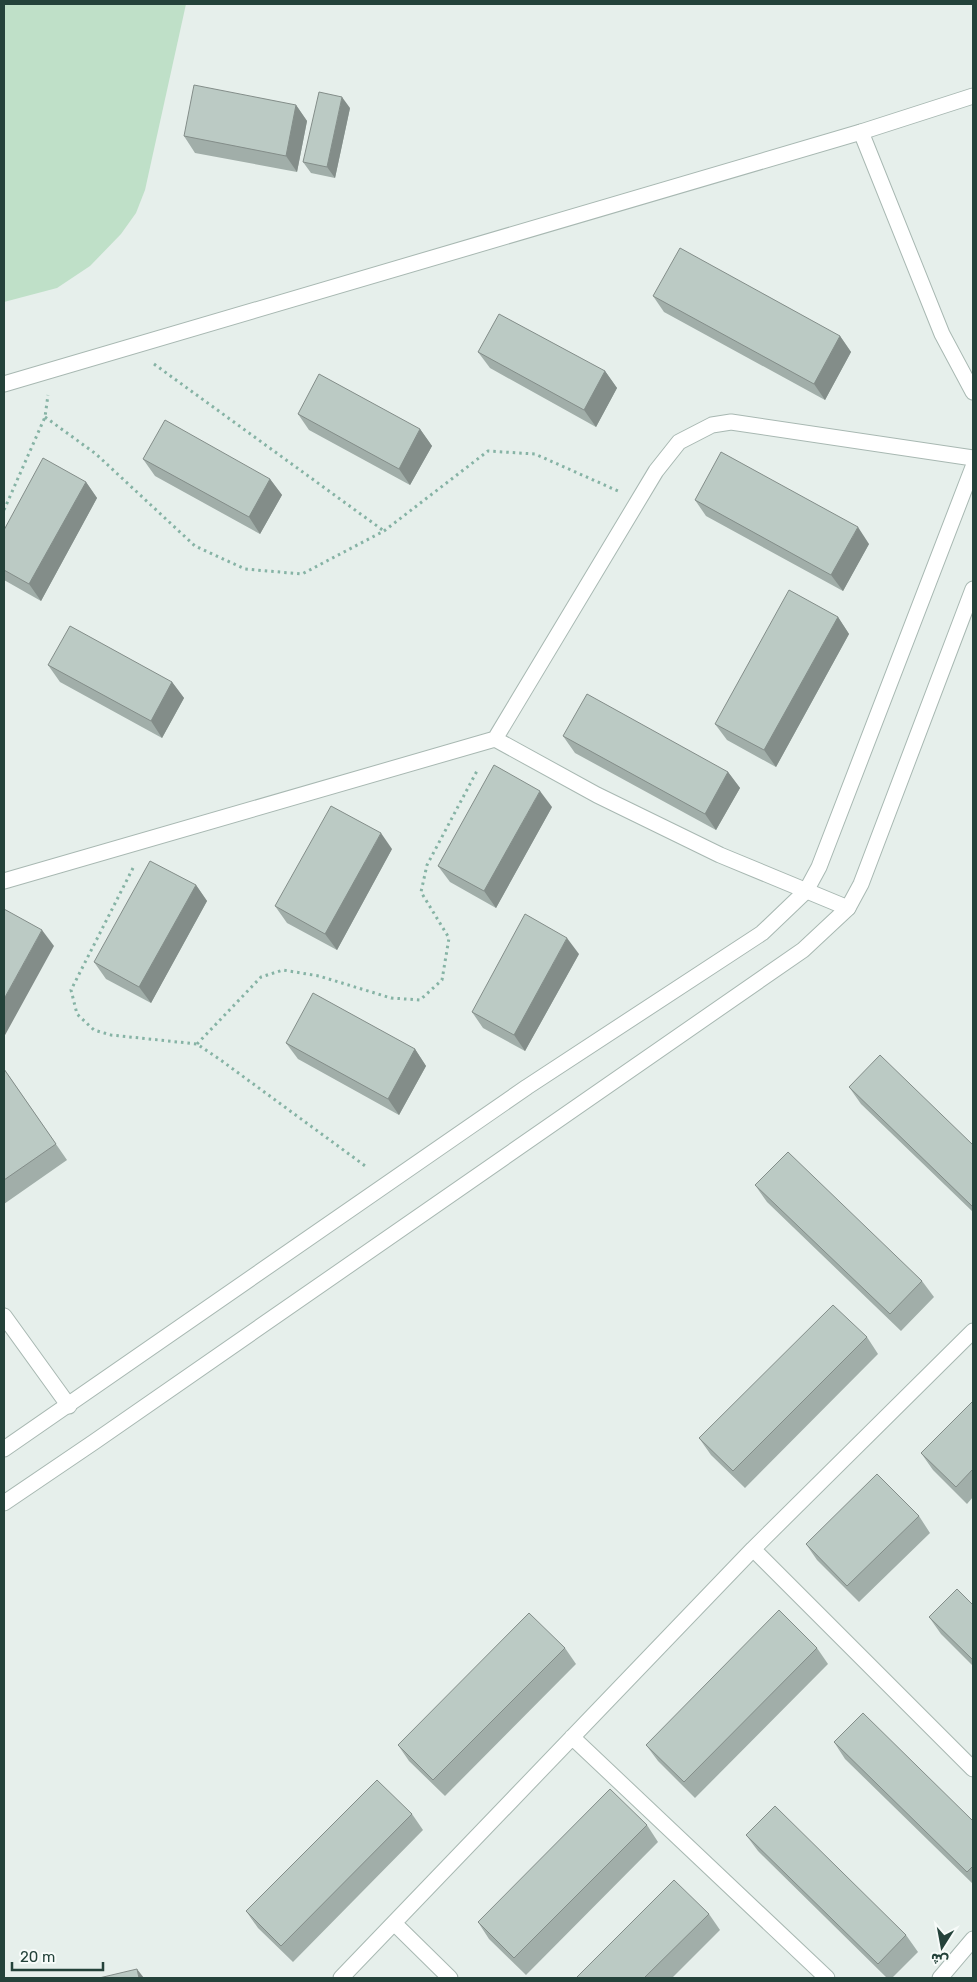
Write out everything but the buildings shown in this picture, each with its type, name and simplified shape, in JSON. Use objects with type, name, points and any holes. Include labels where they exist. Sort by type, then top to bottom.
[{"type":"street","points":[[4,384],[861,132],[973,96]]},
{"type":"street","points":[[861,132],[942,334],[973,392]]},
{"type":"street","points":[[4,881],[495,739],[656,471],[679,442],[712,426],[732,422],[973,458]]},
{"type":"street","points":[[4,1450],[528,1087],[762,933],[806,891],[819,867],[973,467]]},
{"type":"street","points":[[4,1503],[111,1431],[803,950],[848,908],[861,884],[973,589]]},
{"type":"street","points":[[495,739],[597,795],[720,855],[848,908]]},
{"type":"street","points":[[4,1316],[69,1406]]},
{"type":"street","points":[[340,1978],[754,1549],[973,1331]]},
{"type":"street","points":[[754,1549],[973,1769]]},
{"type":"street","points":[[572,1737],[827,1978]]},
{"type":"street","points":[[394,1923],[450,1978]]},
{"type":"street","points":[[940,1978],[973,1939]]},
{"type":"path","points":[[129,347],[384,531]]},
{"type":"path","points":[[4,510],[45,417],[52,369]]},
{"type":"path","points":[[45,417],[96,454],[195,546],[245,569],[302,574],[384,531],[488,451],[535,454],[638,500]]},
{"type":"path","points":[[197,1044],[261,977],[283,970],[319,976],[390,998],[420,1000],[442,980],[449,938],[421,892],[427,865],[495,739]]},
{"type":"path","points":[[148,839],[71,990],[77,1014],[94,1030],[111,1035],[197,1044],[222,1060],[388,1184]]},
{"type":"green space","points":[[4,4],[186,4],[145,190],[136,213],[121,234],[90,266],[57,288],[4,302]]}]
